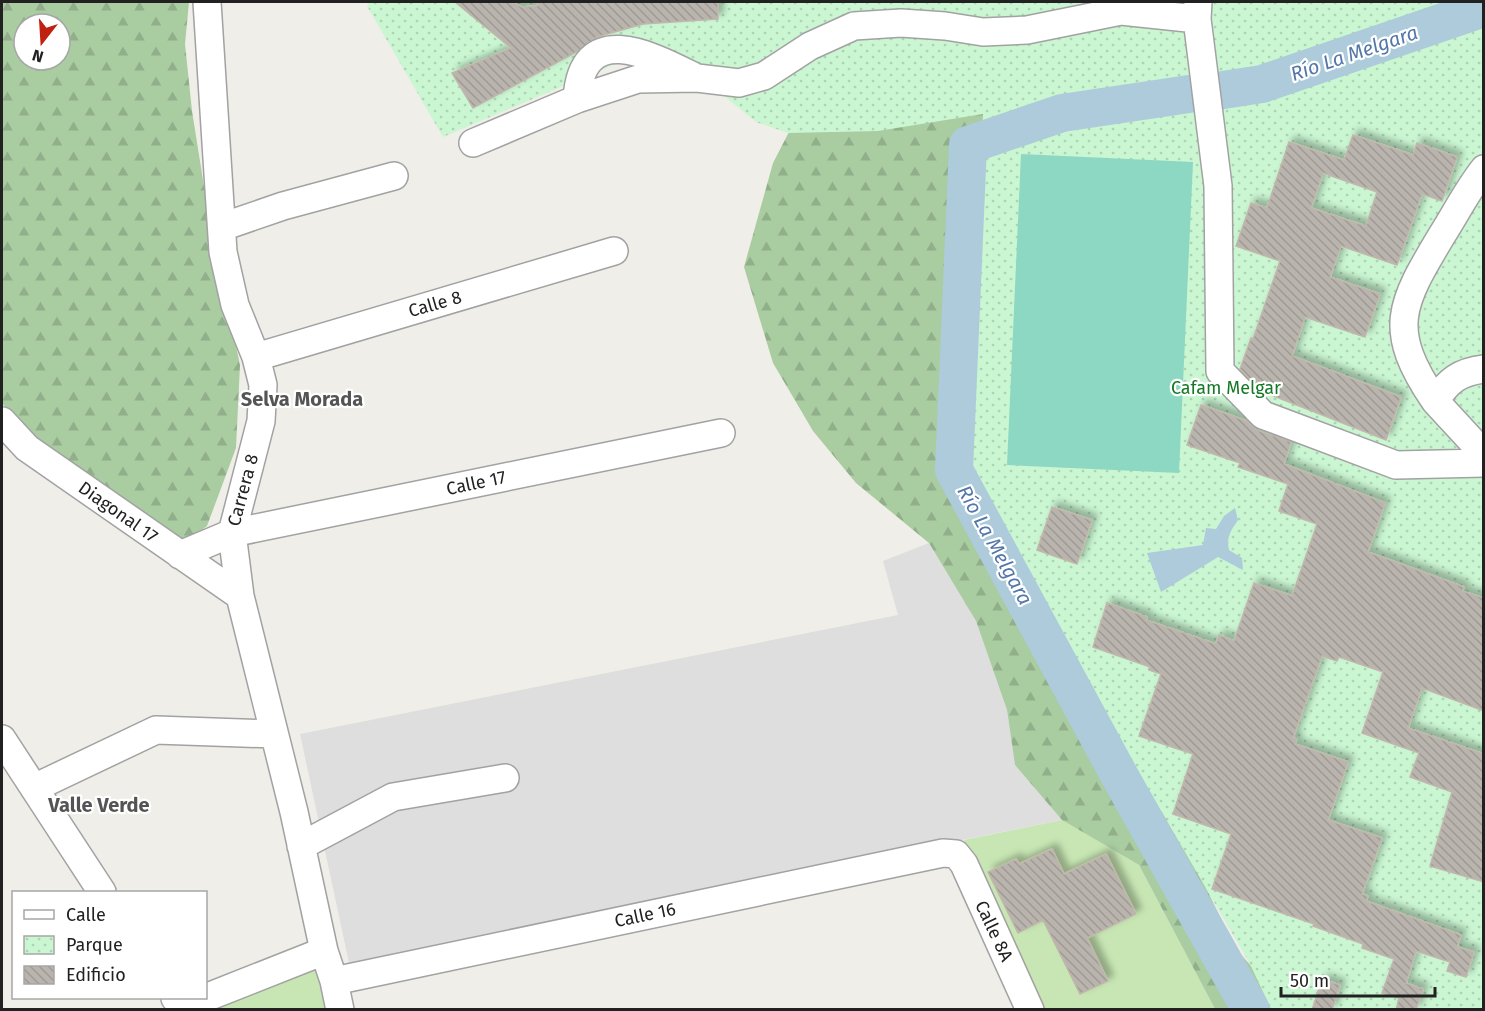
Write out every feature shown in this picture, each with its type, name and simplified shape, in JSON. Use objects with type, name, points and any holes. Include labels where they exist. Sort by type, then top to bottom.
[{"type":"street","name":"Carrera 8","points":[[207,2],[224,252],[235,305],[256,357],[263,385],[261,421],[232,533],[240,596],[340,1010]]},
{"type":"street","points":[[473,143],[578,99],[638,79],[697,78],[739,83],[764,76],[810,46],[854,26],[901,23],[945,26],[983,32],[1027,30],[1121,11],[1197,10],[1218,186],[1220,371],[1263,415],[1396,465],[1484,463]]},
{"type":"street","points":[[578,99],[580,75],[588,63],[608,49],[628,48],[697,78]]},
{"type":"street","points":[[1484,169],[1412,285],[1403,325],[1407,352],[1419,377],[1436,401],[1484,454]]},
{"type":"street","points":[[222,227],[283,206],[394,176]]},
{"type":"street","name":"Calle 8","points":[[256,357],[614,251]]},
{"type":"street","points":[[1436,401],[1448,381],[1468,371],[1484,369]]},
{"type":"street","name":"Diagonal 17","points":[[2,421],[27,448],[240,596]]},
{"type":"street","name":"Calle 17","points":[[180,555],[232,533],[721,433]]},
{"type":"street","points":[[34,788],[156,730],[274,734]]},
{"type":"street","points":[[2,738],[101,891]]},
{"type":"street","points":[[301,846],[393,797],[505,778]]},
{"type":"street","name":"Calle 16","points":[[334,981],[943,853],[956,854]]},
{"type":"street","name":"Calle 8A","points":[[956,854],[964,864],[1030,1010]]},
{"type":"street","points":[[207,997],[324,951]]},
{"type":"street","points":[[176,999],[181,1002],[203,999]]},
{"type":"shaded area","points":[[929,543],[976,621],[1007,710],[1015,765],[1062,820],[349,963],[300,734],[898,615],[883,561]]},
{"type":"green space","points":[[2,2],[189,2],[185,44],[192,111],[210,224],[240,365],[236,448],[207,526],[183,544],[86,481],[41,445],[2,403]]},
{"type":"green space","name":"Cafam Melgar","points":[[369,2],[1483,2],[1483,1009],[1271,1009],[1250,964],[1096,699],[964,463],[983,114],[878,131],[788,133],[756,122],[695,72],[634,56],[443,137],[367,6]]},
{"type":"green space","points":[[1000,71],[1170,813],[1235,948],[1290,1009],[1215,1009],[1139,865],[1062,820],[1015,765],[1007,710],[976,621],[929,543],[856,483],[813,431],[773,363],[744,267],[773,163],[804,103]]},
{"type":"green space","points":[[1021,154],[1193,162],[1179,473],[1007,465]]},
{"type":"green space","points":[[1062,820],[1139,865],[1215,1009],[1044,1009],[964,840]]},
{"type":"green space","points":[[320,964],[330,1010],[202,1010]]},
{"type":"water","points":[[1235,508],[1238,520],[1230,534],[1228,545],[1229,550],[1242,558],[1243,570],[1218,557],[1161,592],[1147,553],[1203,545],[1206,528],[1216,529],[1224,516]]},
{"type":"building","points":[[455,2],[511,2],[522,7],[537,6],[539,2],[718,2],[718,19],[643,24],[597,37],[578,51],[473,108],[452,73],[511,48]]},
{"type":"building","points":[[1353,135],[1413,155],[1417,143],[1457,157],[1442,201],[1422,194],[1397,265],[1341,246],[1330,277],[1380,294],[1365,337],[1305,317],[1292,356],[1401,397],[1386,440],[1261,391],[1240,369],[1280,261],[1236,246],[1251,203],[1267,208],[1289,142],[1344,160]],"holes":[[[1323,173],[1377,192],[1366,226],[1311,208]]]},
{"type":"building","points":[[1201,405],[1247,421],[1257,430],[1291,442],[1284,464],[1385,503],[1368,552],[1464,587],[1462,591],[1484,598],[1484,711],[1422,688],[1408,728],[1484,754],[1484,882],[1430,866],[1452,792],[1410,777],[1419,753],[1362,733],[1383,672],[1339,657],[1337,661],[1322,656],[1293,738],[1297,739],[1295,744],[1348,762],[1328,820],[1382,838],[1362,894],[1368,896],[1366,901],[1461,935],[1457,947],[1474,952],[1466,977],[1447,971],[1450,962],[1416,951],[1406,983],[1423,989],[1416,1010],[1396,1010],[1399,998],[1382,993],[1394,959],[1362,948],[1363,944],[1313,926],[1314,924],[1212,889],[1231,834],[1173,814],[1193,754],[1139,736],[1161,674],[1149,670],[1150,667],[1093,647],[1107,603],[1147,617],[1146,620],[1216,644],[1219,635],[1234,641],[1254,583],[1292,596],[1317,524],[1279,511],[1288,484],[1238,467],[1240,463],[1187,445]]},
{"type":"building","points":[[1052,507],[1092,520],[1077,564],[1037,550]]},
{"type":"building","points":[[1052,849],[1064,874],[1106,854],[1136,914],[1087,938],[1108,981],[1080,994],[1043,920],[1018,933],[988,872],[1016,859],[1019,864]]},
{"type":"building","points":[[1322,979],[1340,985],[1332,1010],[1312,1010]]},
{"type":"waterway","name":"Río La Melgara","points":[[1223,90],[1262,84],[1484,8]]},
{"type":"waterway","name":"Río La Melgara","points":[[1189,94],[1062,113],[968,145],[954,470],[1118,773],[1251,1010]]},
{"type":"district","name":"Selva Morada","points":[[302,399]]},
{"type":"district","name":"Valle Verde","points":[[99,805]]}]
